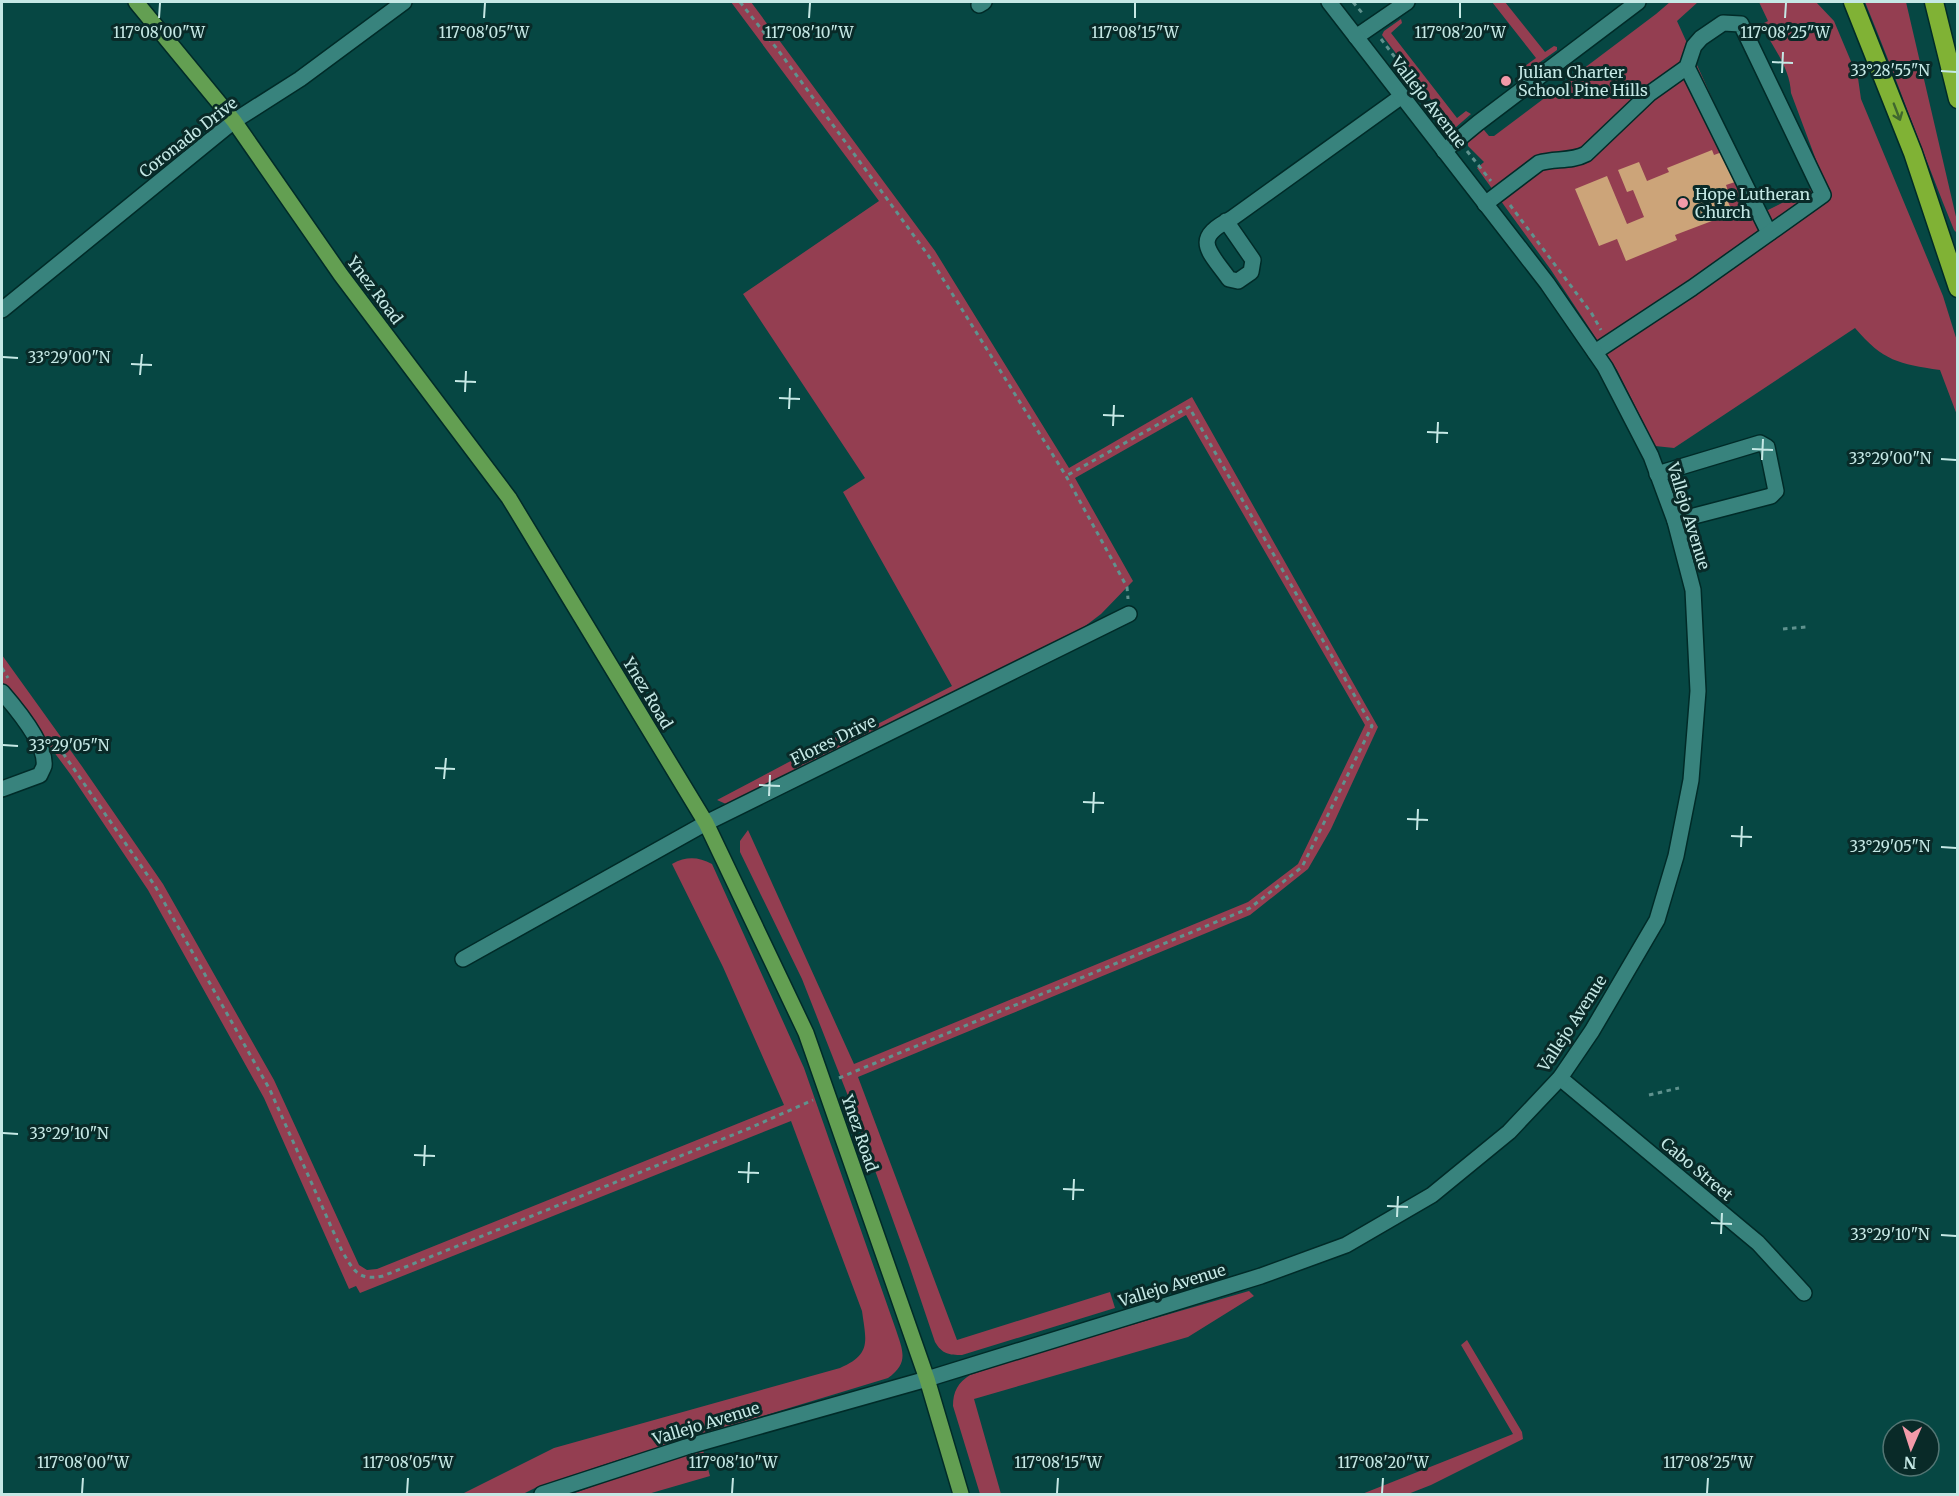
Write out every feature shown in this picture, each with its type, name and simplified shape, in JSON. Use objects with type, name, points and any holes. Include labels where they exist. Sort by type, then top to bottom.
[{"type":"highway","points":[[1853,2],[1913,153],[1958,288]]},
{"type":"highway","points":[[1934,2],[1958,99]]},
{"type":"main road","name":"Ynez Road","points":[[136,2],[234,121],[341,275],[508,498],[706,823],[806,1033],[927,1378],[961,1494]]},
{"type":"street","name":"Coronado Drive","points":[[2,310],[234,121],[300,79],[404,2]]},
{"type":"street","name":"Vallejo Avenue","points":[[542,1494],[687,1448],[927,1378],[1261,1276],[1346,1245],[1432,1196],[1509,1132],[1560,1078],[1592,1031],[1657,920],[1676,856],[1691,780],[1698,691],[1693,590],[1675,521],[1651,456],[1615,387],[1600,348],[1329,2]]},
{"type":"street","points":[[1356,37],[1407,2]]},
{"type":"street","points":[[1444,151],[1638,2]]},
{"type":"street","points":[[1485,204],[1539,163],[1549,160],[1575,160],[1586,154],[1648,94],[1687,67],[1694,46],[1701,38],[1724,23],[1741,24],[1823,195],[1692,288],[1600,348]]},
{"type":"street","points":[[1687,67],[1769,233]]},
{"type":"street","points":[[1226,221],[1402,96]]},
{"type":"street","points":[[1657,474],[1760,443],[1767,447],[1776,491],[1771,496],[1675,521]]},
{"type":"street","name":"Flores Drive","points":[[463,959],[706,823],[1129,614]]},
{"type":"street","points":[[2,692],[14,705],[40,745],[44,765],[40,775],[2,789]]},
{"type":"street","name":"Cabo Street","points":[[1560,1078],[1758,1243],[1804,1293]]},
{"type":"path","points":[[740,2],[778,50],[928,255],[1066,476],[1127,587],[1129,614]]},
{"type":"path","points":[[1353,2],[1457,141],[1500,193],[1592,314],[1600,327],[1600,348]]},
{"type":"path","points":[[1783,629],[1806,627]]},
{"type":"path","points":[[1649,1095],[1679,1088]]},
{"type":"shaded area","points":[[731,2],[751,2],[935,251],[1069,468],[1192,397],[1378,727],[1331,829],[1308,869],[1250,915],[858,1077],[957,1340],[1110,1292],[1115,1308],[962,1355],[946,1353],[935,1342],[850,1101],[802,979],[740,852],[740,841],[748,830],[854,1064],[1248,902],[1298,864],[1365,725],[1186,415],[1075,478],[1133,581],[1101,614],[1080,630],[738,803],[726,804],[717,800],[855,727],[860,733],[952,686],[843,492],[865,478],[743,294],[879,201]]},
{"type":"shaded area","points":[[1492,2],[1505,2],[1545,52],[1554,46],[1557,50],[1529,70],[1525,69],[1525,66],[1536,58]]},
{"type":"shaded area","points":[[1670,2],[1698,2],[1677,21],[1761,206],[1768,210],[1819,184],[1822,176],[1791,93],[1785,68],[1764,30],[1764,23],[1768,21],[1759,2],[1816,2],[1834,21],[1858,78],[1861,99],[1943,296],[1957,341],[1957,415],[1940,370],[1913,366],[1893,359],[1874,348],[1855,328],[1674,448],[1655,446],[1617,370],[1551,270],[1477,168],[1484,162],[1468,146],[1468,140],[1480,130],[1484,130],[1489,136],[1494,136]]},
{"type":"shaded area","points":[[1865,2],[1906,2],[1957,221],[1957,233],[1954,230]]},
{"type":"shaded area","points":[[1401,19],[1402,23],[1391,33],[1457,118],[1466,111],[1471,114],[1455,128],[1382,35]]},
{"type":"shaded area","points":[[2,655],[163,884],[274,1080],[359,1265],[367,1270],[377,1269],[784,1105],[723,967],[672,864],[692,858],[712,864],[804,1068],[899,1337],[903,1356],[899,1367],[888,1378],[621,1459],[537,1487],[523,1494],[462,1494],[554,1448],[840,1368],[858,1357],[862,1352],[865,1339],[862,1311],[791,1121],[360,1293],[356,1286],[349,1289],[264,1098],[148,890],[71,775],[2,682]]},
{"type":"shaded area","points":[[1249,1291],[1254,1296],[1188,1337],[974,1399],[1001,1494],[980,1494],[953,1406],[955,1392],[966,1378],[1035,1353]]},
{"type":"shaded area","points":[[1467,1340],[1522,1432],[1523,1439],[1431,1485],[1408,1494],[1362,1494],[1513,1434],[1461,1345]]},
{"type":"shaded area","points":[[703,1450],[710,1476],[648,1494],[572,1494],[610,1480]]},
{"type":"building","name":"Hope Lutheran Church","points":[[1712,150],[1714,155],[1722,152],[1735,182],[1726,185],[1728,191],[1724,193],[1733,213],[1675,235],[1677,240],[1626,261],[1617,239],[1599,246],[1575,189],[1607,176],[1627,224],[1644,217],[1633,190],[1627,192],[1618,170],[1639,162],[1647,181],[1669,172],[1667,168]]},
{"type":"place","name":"Julian Charter School Pine Hills","points":[[1506,81]]},
{"type":"place","name":"Hope Lutheran Church","points":[[1683,203]]}]
